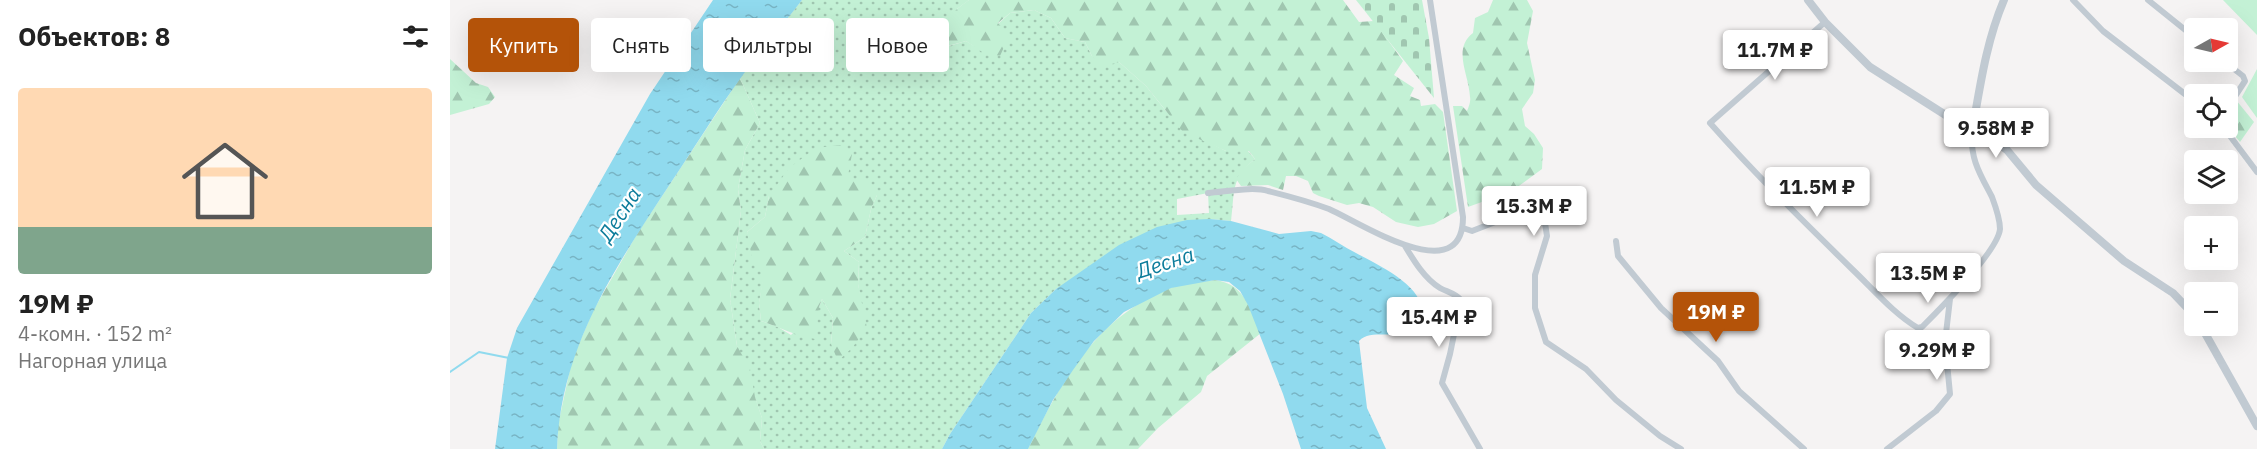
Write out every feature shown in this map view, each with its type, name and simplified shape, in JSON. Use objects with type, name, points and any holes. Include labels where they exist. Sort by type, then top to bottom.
[{"type":"street","points":[[1208,193],[1264,189],[1329,209],[1405,246],[1430,250],[1450,247],[1457,243],[1463,228],[1430,0]]},
{"type":"street","points":[[1808,0],[1825,22],[1870,67],[1972,132],[1991,138],[2007,150],[2036,184],[2124,261],[2173,293],[2184,305]]},
{"type":"street","points":[[1825,22],[1710,123],[1749,168],[1856,273],[1918,328],[1922,327],[1950,298],[1996,242],[2000,228],[1993,201],[1972,154],[1972,132],[1985,61],[1995,21],[2004,0]]},
{"type":"street","points":[[2075,0],[2103,31],[2184,93]]},
{"type":"street","points":[[2148,0],[2184,29]]},
{"type":"street","points":[[2237,72],[2245,81],[2238,92]]},
{"type":"street","points":[[2232,138],[2257,172]]},
{"type":"street","points":[[1463,228],[1472,231],[1521,212],[1536,213],[1545,223],[1547,236],[1535,275],[1535,308],[1546,342],[1586,369],[1616,400],[1681,449]]},
{"type":"street","points":[[1616,242],[1618,255],[1661,308],[1718,361],[1739,391],[1804,449]]},
{"type":"street","points":[[1405,246],[1417,266],[1438,286],[1461,300],[1442,383],[1480,449]]},
{"type":"street","points":[[1887,449],[1897,446],[1936,411],[1950,394],[1945,342],[1950,298]]},
{"type":"street","points":[[2207,336],[2257,426]]},
{"type":"green space","points":[[802,0],[969,0],[957,9],[949,46],[966,41],[974,46],[1010,13],[1034,10],[1051,18],[1065,38],[1085,42],[1092,56],[1119,62],[1146,86],[1166,111],[1212,144],[1226,151],[1248,151],[1255,159],[1237,180],[1231,221],[1210,219],[1056,289],[1031,313],[942,449],[764,449],[760,441],[762,418],[737,346],[730,299],[741,211],[738,189],[745,150],[760,123],[740,78],[745,72],[834,72],[834,18],[788,18]],"holes":[[[1208,193],[1209,213],[1177,215],[1177,199]],[[877,195],[871,209],[865,237],[844,251],[859,262],[858,284],[861,304],[831,344],[833,318],[822,299],[819,307],[791,335],[761,321],[759,303],[765,271],[747,232],[765,217],[769,196]]]},
{"type":"green space","points":[[969,0],[1343,0],[1359,22],[1374,21],[1403,61],[1394,75],[1414,88],[1410,96],[1420,100],[1421,106],[1435,104],[1443,112],[1457,211],[1434,224],[1418,227],[1396,222],[1373,207],[1359,203],[1347,205],[1319,196],[1313,193],[1308,181],[1296,176],[1286,176],[1283,190],[1268,185],[1241,186],[1236,179],[1243,169],[1255,159],[1249,151],[1226,151],[1183,132],[1146,86],[1119,62],[1101,67],[1085,42],[1065,38],[1051,18],[1034,10],[1010,13],[998,23],[1009,36],[1000,56],[985,54],[966,41],[949,46],[949,18]]},
{"type":"green space","points":[[1356,0],[1422,0],[1429,38],[1434,98]]},
{"type":"green space","points":[[1493,0],[1527,0],[1533,11],[1527,43],[1535,80],[1533,93],[1522,109],[1525,126],[1534,134],[1543,148],[1542,169],[1512,191],[1468,207],[1453,106],[1462,106],[1467,111],[1470,99],[1463,62],[1464,47],[1467,39],[1473,33],[1475,18],[1488,12]]},
{"type":"green space","points":[[2223,0],[2257,0],[2257,35]]},
{"type":"green space","points":[[450,59],[476,83],[488,87],[495,97],[489,104],[450,115]]},
{"type":"green space","points":[[2257,69],[2257,118],[2242,97]]},
{"type":"green space","points":[[740,78],[760,123],[745,150],[738,189],[741,211],[730,299],[737,346],[750,369],[755,397],[762,418],[760,441],[764,449],[557,449],[558,425],[572,360],[593,311],[637,234]]},
{"type":"green space","points":[[2238,102],[2254,122],[2240,142],[2237,138]]},
{"type":"green space","points":[[840,145],[852,154],[847,181],[866,181],[877,195],[871,209],[865,237],[844,251],[859,262],[858,284],[867,328],[852,348],[838,361],[831,344],[833,318],[822,299],[815,339],[761,321],[759,303],[764,271],[752,258],[747,232],[765,217],[769,196],[789,168],[816,148]]},
{"type":"green space","points":[[1215,280],[1225,282],[1240,292],[1250,307],[1261,333],[1207,376],[1201,392],[1158,428],[1138,449],[1028,449],[1068,376],[1101,334],[1121,316],[1170,288]]},
{"type":"water","name":"Десна","points":[[713,0],[802,0],[788,18],[703,18],[703,72],[745,72],[651,212],[595,307],[569,375],[561,411],[557,449],[495,449],[507,358],[517,328],[665,72],[691,72],[691,33]]},
{"type":"water","name":"Десна","points":[[1187,220],[1231,221],[1279,234],[1311,231],[1321,233],[1379,265],[1415,293],[1421,304],[1420,316],[1411,328],[1398,334],[1370,335],[1359,341],[1367,408],[1386,449],[1301,449],[1283,394],[1248,305],[1240,291],[1229,282],[1215,280],[1171,288],[1124,312],[1094,341],[1073,370],[1053,400],[1028,449],[942,449],[1031,313],[1056,289],[1119,245],[1157,227]]},
{"type":"waterway","points":[[450,372],[479,352],[509,358]]}]
